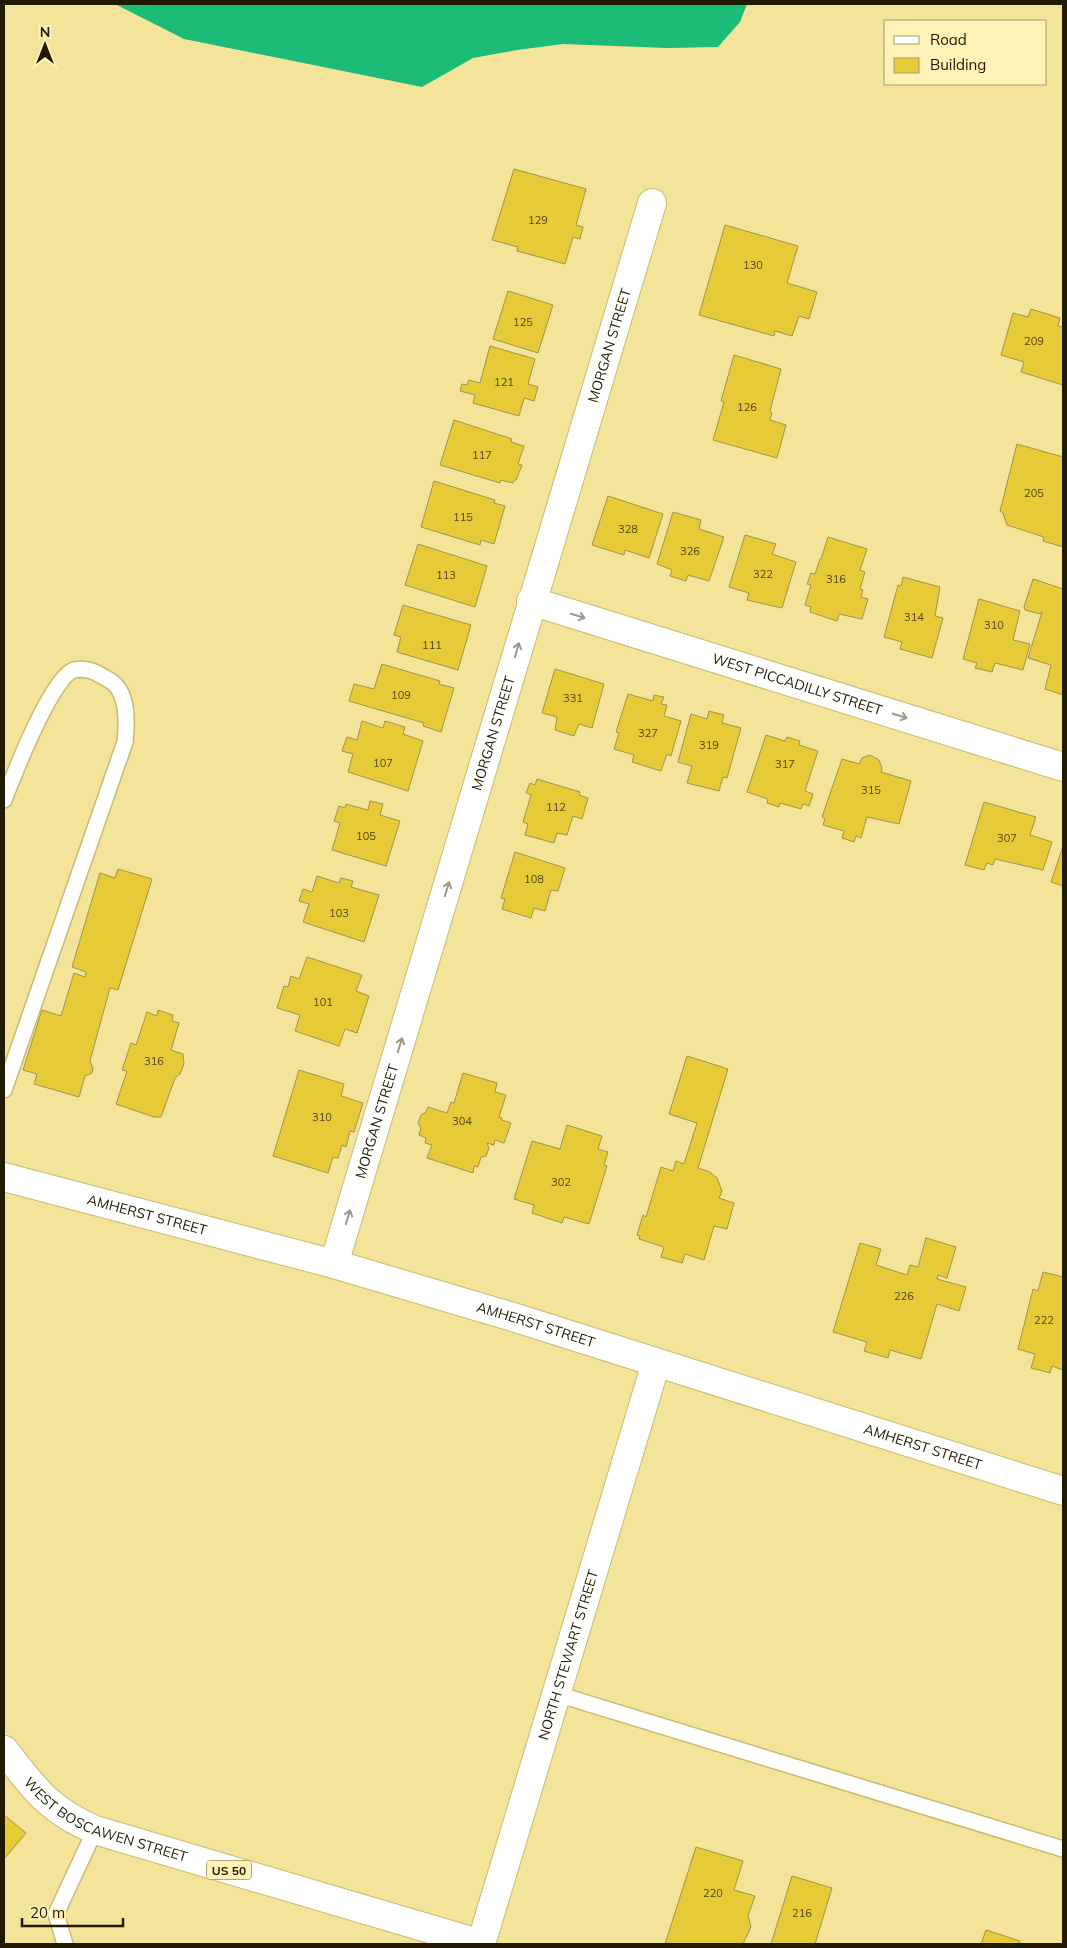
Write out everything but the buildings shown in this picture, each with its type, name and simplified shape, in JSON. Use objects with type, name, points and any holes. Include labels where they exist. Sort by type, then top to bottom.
[{"type":"street","name":"MORGAN STREET","points":[[334,1264],[652,202]]},
{"type":"street","name":"WEST PICCADILLY STREET","points":[[531,601],[1063,767]]},
{"type":"street","name":"AMHERST STREET","points":[[4,1177],[334,1264],[513,1317],[1063,1491]]},
{"type":"street","name":"NORTH STEWART STREET","points":[[481,1944],[656,1363]]},
{"type":"street","name":"WEST BOSCAWEN STREET","points":[[4,1750],[45,1801],[75,1821],[95,1830],[481,1944]]},
{"type":"lane","points":[[4,800],[25,747],[59,681],[72,671],[90,669],[115,683],[122,693],[128,721],[125,742],[4,1090]]},
{"type":"lane","points":[[557,1694],[1063,1849]]},
{"type":"lane","points":[[65,1944],[56,1914],[95,1830]]},
{"type":"green space","points":[[115,4],[747,4],[740,22],[718,47],[667,48],[563,44],[517,50],[473,58],[422,87],[184,39]]}]
